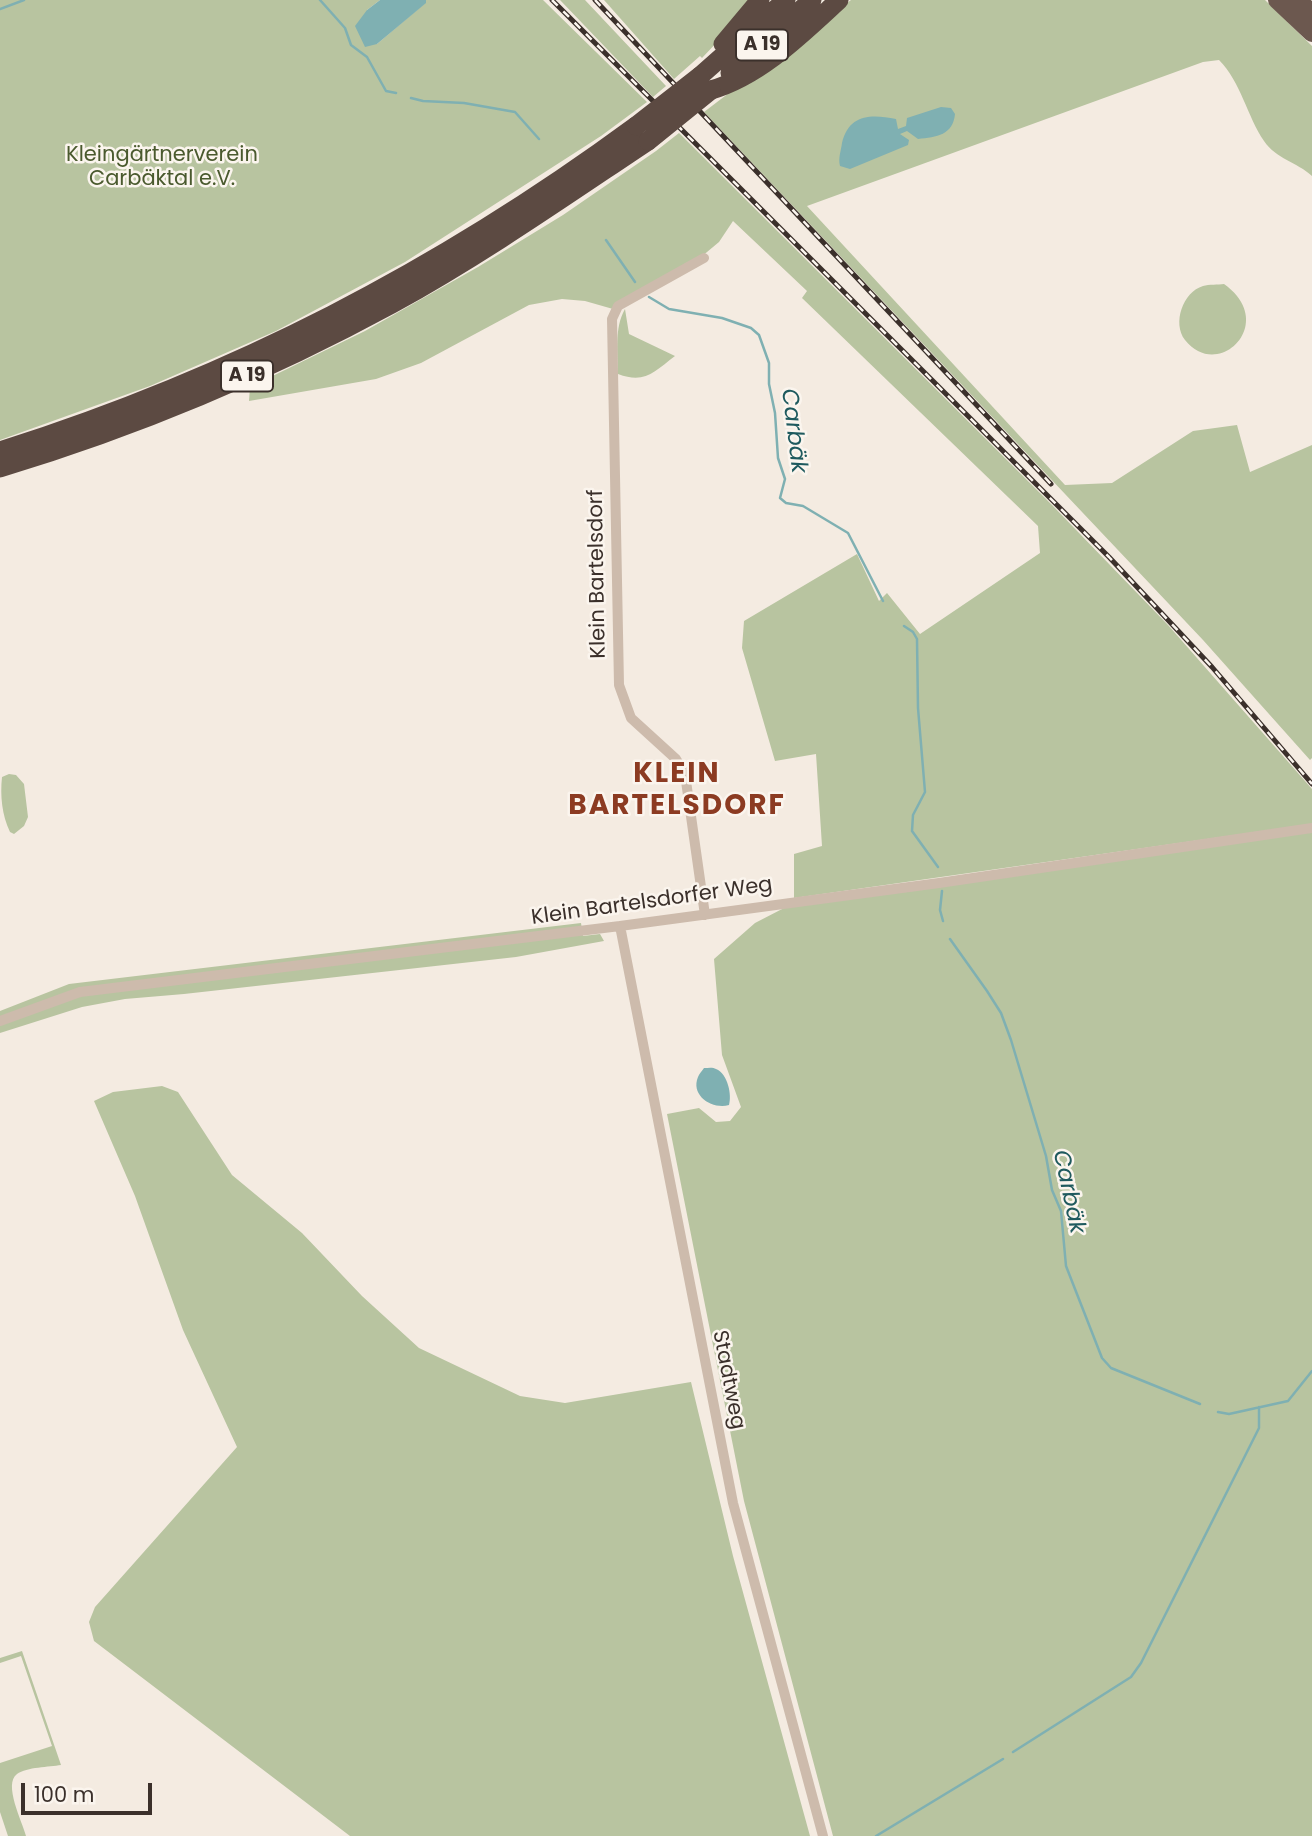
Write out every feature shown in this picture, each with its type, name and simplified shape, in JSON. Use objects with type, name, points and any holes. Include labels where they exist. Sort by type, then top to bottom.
[{"type":"highway","points":[[760,0],[705,83],[729,85],[792,41],[839,0]]},
{"type":"highway","name":"A 19","points":[[705,83],[786,0]]},
{"type":"highway","name":"A 19","points":[[0,468],[119,429],[258,371],[348,327],[449,271],[642,133],[812,0]]},
{"type":"highway","points":[[1277,0],[1312,33]]},
{"type":"highway","points":[[1297,0],[1312,13]]},
{"type":"highway","name":"A 19","points":[[0,451],[169,391],[339,312],[470,239],[561,180],[642,133]]},
{"type":"street","name":"Klein Bartelsdorf","points":[[704,258],[618,306],[612,319],[619,685],[631,718],[676,759],[685,774],[705,915]]},
{"type":"street","name":"Klein Bartelsdorfer Weg","points":[[0,1021],[80,992],[705,915],[1312,828]]},
{"type":"street","name":"Stadtweg","points":[[620,926],[733,1503],[823,1836]]},
{"type":"green space","name":"Kleingärtnerverein Carbäktal e.V.","points":[[0,0],[380,0],[367,10],[377,44],[426,0],[543,0],[647,102],[601,136],[405,262],[276,331],[150,386],[0,440]]},
{"type":"green space","points":[[560,0],[585,0],[666,86],[653,97]]},
{"type":"green space","points":[[604,0],[757,0],[702,58],[700,56],[674,79]]},
{"type":"green space","points":[[851,0],[1265,0],[1312,46],[1312,176],[1274,152],[1264,141],[1233,78],[1219,60],[1203,62],[807,206],[1065,485],[1112,483],[1193,431],[1237,425],[1250,472],[1312,445],[1310,760],[1203,640],[704,112]]},
{"type":"green space","points":[[679,133],[1052,505],[1168,625],[1312,789],[1312,824],[794,898],[794,854],[822,846],[816,754],[775,761],[742,648],[744,621],[857,554],[879,601],[887,593],[920,634],[1040,553],[1038,526],[802,298],[807,291],[733,221],[719,242],[701,257],[613,309],[585,301],[562,299],[529,305],[421,363],[376,379],[249,401],[250,387],[365,331],[478,267],[563,215]]},
{"type":"green space","points":[[1224,284],[1239,299],[1246,315],[1245,330],[1238,342],[1226,351],[1213,354],[1198,351],[1181,333],[1180,317],[1185,301],[1196,289],[1205,285]]},
{"type":"green space","points":[[625,309],[629,334],[675,356],[649,375],[635,378],[618,374],[618,332]]},
{"type":"green space","points":[[16,775],[24,784],[28,817],[24,826],[14,834],[7,826],[3,812],[2,777]]},
{"type":"green space","points":[[1312,831],[1312,1836],[833,1836],[744,1501],[667,1114],[699,1108],[716,1122],[730,1121],[741,1107],[722,1055],[714,959],[755,923],[786,907]]},
{"type":"green space","points":[[581,923],[583,936],[600,934],[604,941],[516,957],[125,999],[82,1007],[0,1033],[0,1011],[69,984]]},
{"type":"green space","points":[[162,1086],[178,1092],[232,1175],[302,1233],[362,1296],[419,1348],[520,1396],[565,1403],[691,1382],[733,1556],[810,1836],[350,1836],[94,1641],[89,1622],[95,1607],[237,1447],[183,1330],[135,1196],[94,1101],[113,1092]]},
{"type":"green space","points":[[22,1651],[61,1765],[26,1770],[13,1779],[13,1794],[26,1836],[8,1836],[0,1812],[0,1763],[52,1746],[21,1656],[0,1663],[0,1658]]},
{"type":"water","points":[[380,0],[426,0],[426,3],[377,44],[365,47],[355,26],[367,10]]},
{"type":"water","points":[[941,107],[951,108],[955,114],[951,126],[943,134],[918,139],[907,131],[900,134],[909,140],[908,145],[850,169],[840,166],[845,133],[856,121],[870,117],[896,119],[898,129],[906,126],[907,118]]},
{"type":"water","points":[[704,1068],[715,1068],[724,1075],[730,1096],[729,1105],[716,1105],[700,1096],[696,1084]]},
{"type":"waterway","name":"Carbäk","points":[[0,9],[24,0]]},
{"type":"waterway","name":"Carbäk","points":[[320,0],[345,28],[351,45],[367,57],[386,91],[396,93]]},
{"type":"waterway","name":"Carbäk","points":[[411,98],[464,103],[515,112],[539,139]]},
{"type":"waterway","name":"Carbäk","points":[[606,240],[635,282]]},
{"type":"waterway","name":"Carbäk","points":[[649,297],[669,309],[722,318],[751,328],[759,335],[769,363],[778,458],[785,479],[780,498],[786,503],[803,506],[848,533],[883,601]]},
{"type":"waterway","name":"Carbäk","points":[[904,626],[913,632],[917,639],[918,708],[925,792],[913,815],[912,831],[938,867]]},
{"type":"waterway","name":"Carbäk","points":[[942,891],[940,910],[943,921]]},
{"type":"waterway","name":"Carbäk","points":[[950,939],[1001,1013],[1011,1040],[1046,1156],[1052,1190],[1061,1211],[1066,1266],[1102,1358],[1111,1368],[1200,1404]]},
{"type":"waterway","name":"Carbäk","points":[[1218,1412],[1229,1414],[1288,1401],[1312,1371]]},
{"type":"waterway","points":[[1013,1752],[1131,1677],[1141,1663],[1259,1428],[1259,1407]]},
{"type":"waterway","points":[[876,1836],[1003,1759]]},
{"type":"railway","points":[[552,0],[1109,557],[1212,667],[1312,784]]},
{"type":"railway","points":[[595,0],[1051,484]]},
{"type":"district","name":"KLEIN BARTELSDORF","points":[[677,791]]}]
